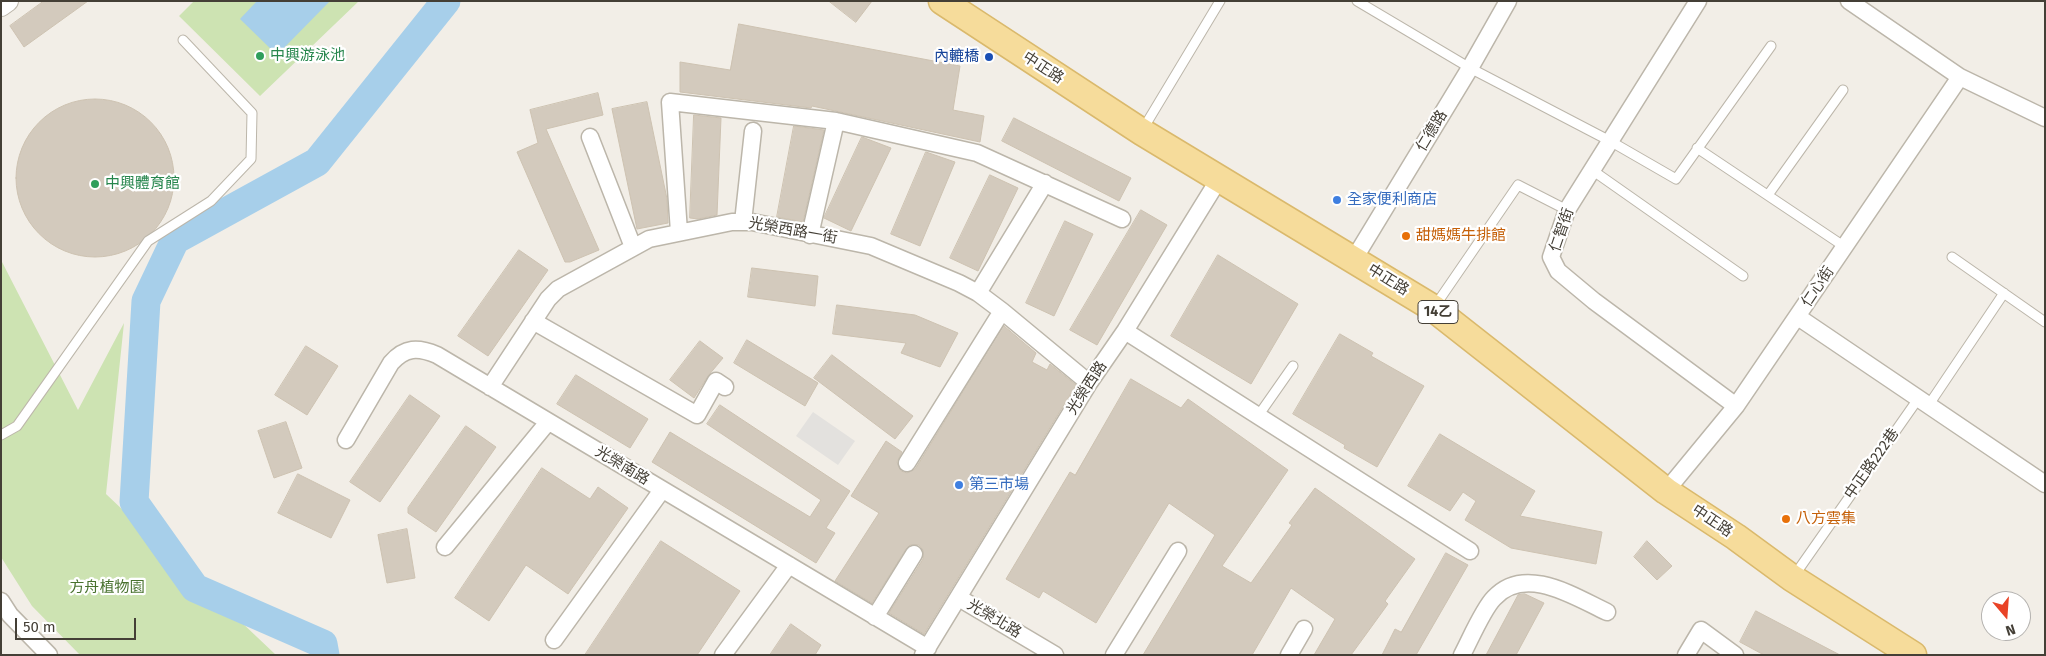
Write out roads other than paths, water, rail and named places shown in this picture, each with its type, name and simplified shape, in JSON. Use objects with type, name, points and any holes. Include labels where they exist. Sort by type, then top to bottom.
[{"type":"main road","name":"中正路","points":[[942,1],[1142,132],[1433,308],[1666,491],[1736,537],[1792,578],[1913,655]]},
{"type":"street","points":[[1,6],[8,1]]},
{"type":"street","name":"仁德路","points":[[1354,259],[1470,68],[1508,1]]},
{"type":"street","name":"仁智街","points":[[1698,1],[1567,210],[1552,257],[1558,271],[1594,301],[1736,406]]},
{"type":"street","points":[[1849,1],[1960,77],[2045,118]]},
{"type":"street","name":"仁心街","points":[[1666,491],[1736,406],[1960,77]]},
{"type":"street","points":[[679,232],[670,102],[836,121],[977,153],[1122,218]]},
{"type":"street","points":[[810,234],[836,121]]},
{"type":"street","points":[[743,222],[753,130]]},
{"type":"street","points":[[590,137],[633,247]]},
{"type":"street","name":"光榮西路","points":[[926,651],[1089,383],[1125,331],[1219,179]]},
{"type":"street","points":[[978,293],[1045,183]]},
{"type":"street","name":"光榮西路一街","points":[[490,387],[548,299],[558,289],[649,239],[679,232],[743,222],[871,246],[978,293],[1089,383]]},
{"type":"street","points":[[907,463],[1002,311]]},
{"type":"street","points":[[1798,317],[2045,484]]},
{"type":"street","points":[[533,322],[697,415],[716,381],[725,387]]},
{"type":"street","points":[[1125,331],[1470,551]]},
{"type":"street","name":"光榮南路","points":[[346,440],[391,363],[399,354],[411,349],[424,350],[437,355],[875,616],[926,651]]},
{"type":"street","points":[[445,547],[548,422]]},
{"type":"street","points":[[554,640],[662,490]]},
{"type":"street","points":[[1114,655],[1178,552]]},
{"type":"street","points":[[875,616],[914,554]]},
{"type":"street","points":[[723,655],[789,565]]},
{"type":"street","points":[[1462,655],[1493,598],[1508,587],[1528,583],[1548,585],[1607,612]]},
{"type":"street","name":"光榮北路","points":[[959,598],[1055,655]]},
{"type":"street","points":[[1,601],[10,615],[49,655]]},
{"type":"street","points":[[1290,655],[1304,629]]},
{"type":"street","points":[[1686,655],[1701,630],[1736,655]]},
{"type":"lane","points":[[1142,132],[1220,1]]},
{"type":"lane","points":[[1357,1],[1470,68],[1610,141],[1676,179],[1771,46]]},
{"type":"lane","points":[[1,435],[17,426],[148,241],[211,201],[251,159],[252,113],[183,40]]},
{"type":"lane","points":[[1768,195],[1843,90]]},
{"type":"lane","points":[[1697,148],[1846,246]]},
{"type":"lane","points":[[1592,170],[1743,276]]},
{"type":"lane","points":[[1433,308],[1518,185],[1567,210]]},
{"type":"lane","points":[[1952,257],[2045,322]]},
{"type":"lane","name":"中正路222巷","points":[[1792,578],[2004,294]]},
{"type":"lane","points":[[1258,416],[1292,366]]},
{"type":"water","points":[[257,1],[330,1],[277,55],[240,19]]},
{"type":"waterway","points":[[325,655],[323,644],[195,588],[134,502],[146,301],[175,240],[317,162],[446,1]]},
{"type":"place","name":"中興游泳池","points":[[260,56]]},
{"type":"place","name":"內轆橋","points":[[989,57]]},
{"type":"place","name":"中興體育館","points":[[95,184]]},
{"type":"place","name":"全家便利商店","points":[[1337,200]]},
{"type":"place","name":"甜媽媽牛排館","points":[[1406,236]]},
{"type":"place","name":"第三市場","points":[[959,485]]},
{"type":"place","name":"八方雲集","points":[[1786,519]]},
{"type":"park label","name":"方舟植物園","points":[[107,588]]}]
